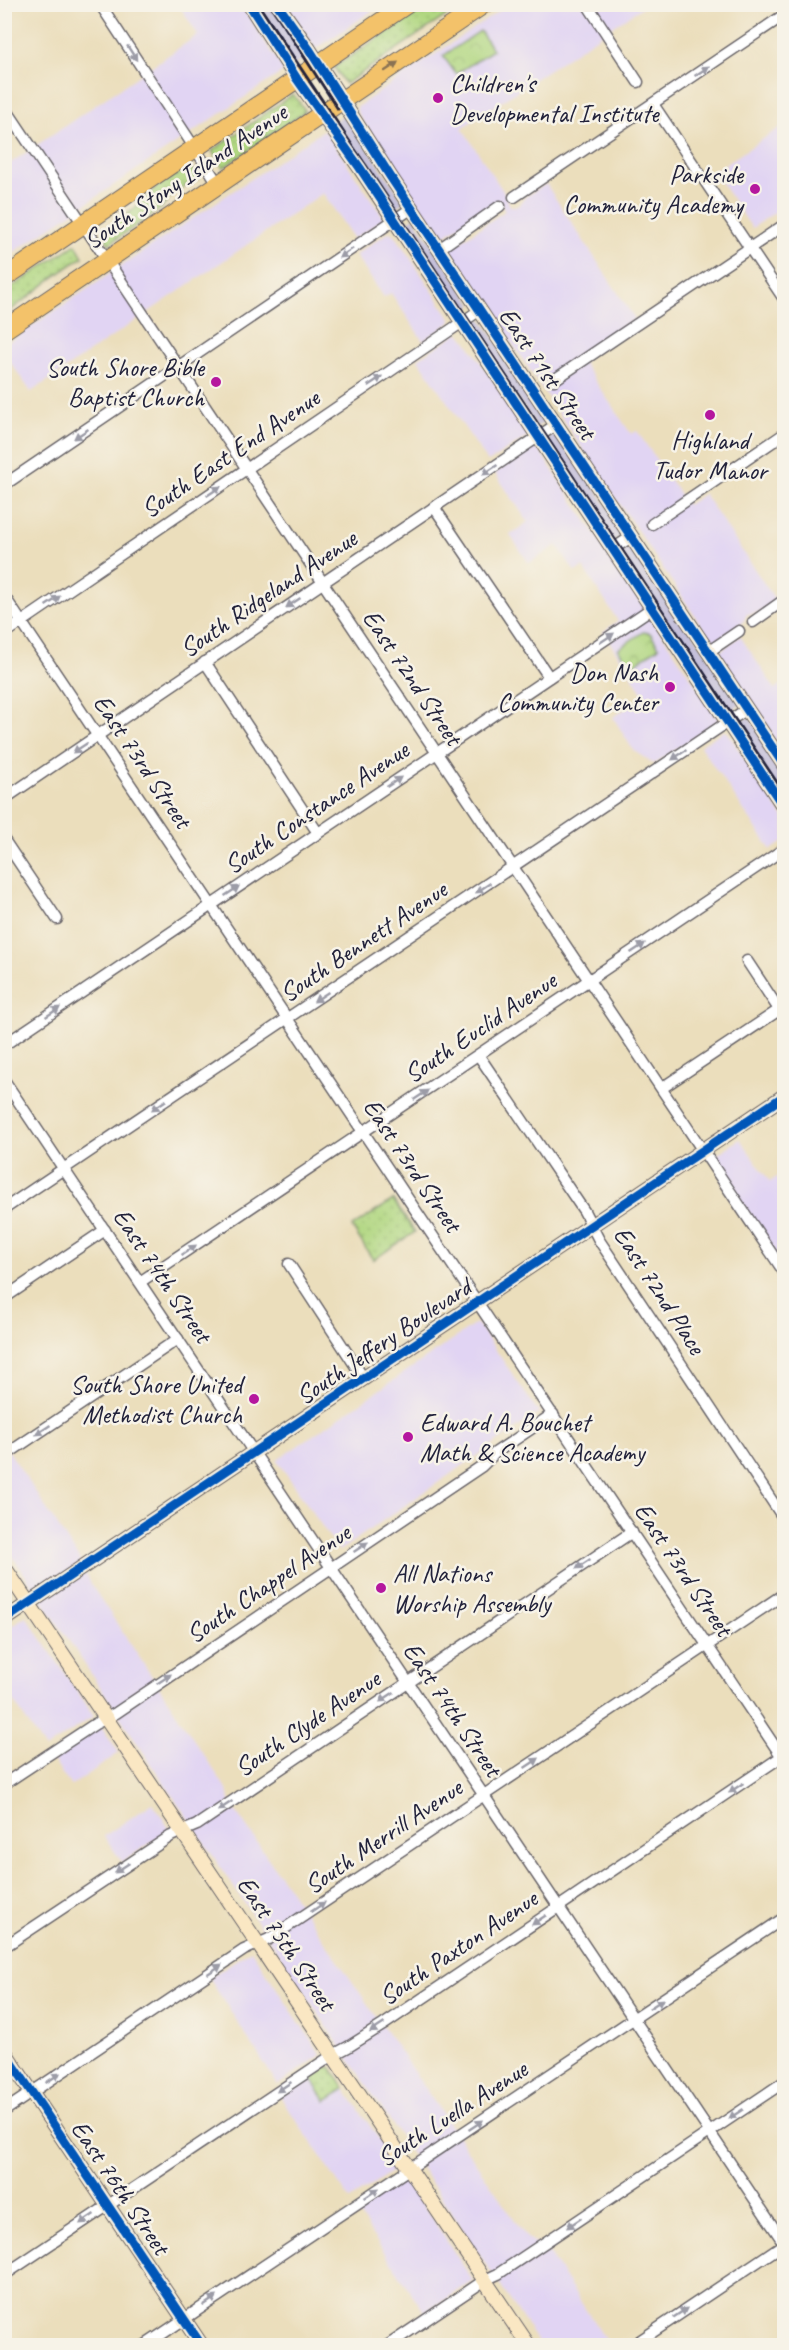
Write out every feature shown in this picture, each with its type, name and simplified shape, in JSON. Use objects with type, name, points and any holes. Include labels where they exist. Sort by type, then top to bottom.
[{"type":"highway","name":"South Stony Island Avenue","points":[[4,278],[407,4]]},
{"type":"highway","name":"South Stony Island Avenue","points":[[4,330],[484,4]]},
{"type":"main road","name":"East 71st Street","points":[[249,4],[784,807]]},
{"type":"main road","name":"East 71st Street","points":[[277,4],[319,63],[439,249],[784,765]]},
{"type":"main road","name":"South Jeffery Boulevard","points":[[4,1620],[784,1096]]},
{"type":"main road","name":"East 75th Street","points":[[4,1568],[529,2346]]},
{"type":"main road","name":"East 76th Street","points":[[4,2051],[202,2346]]},
{"type":"street","points":[[100,4],[219,185]]},
{"type":"street","points":[[587,4],[638,81]]},
{"type":"street","points":[[514,197],[784,15]]},
{"type":"street","points":[[653,104],[784,299]]},
{"type":"street","name":"East 72nd Street","points":[[4,106],[784,1272]]},
{"type":"street","points":[[439,249],[500,206]]},
{"type":"street","points":[[4,485],[412,208]]},
{"type":"street","points":[[554,380],[784,225]]},
{"type":"street","name":"South East End Avenue","points":[[4,633],[480,310]]},
{"type":"street","name":"South Ridgeland Avenue","points":[[4,799],[556,424]]},
{"type":"street","points":[[652,524],[784,434]]},
{"type":"street","points":[[434,507],[549,677]]},
{"type":"street","points":[[613,549],[631,537]]},
{"type":"street","name":"East 73rd Street","points":[[4,596],[784,1757]]},
{"type":"street","points":[[753,621],[784,600]]},
{"type":"street","name":"South Constance Avenue","points":[[4,1045],[652,608]]},
{"type":"street","points":[[708,652],[739,631]]},
{"type":"street","points":[[205,663],[318,833]]},
{"type":"street","name":"South Bennett Avenue","points":[[4,1209],[747,709]]},
{"type":"street","points":[[4,840],[57,919]]},
{"type":"street","name":"South Euclid Avenue","points":[[140,1282],[784,849]]},
{"type":"street","points":[[662,1088],[782,1013],[747,961]]},
{"type":"street","name":"East 72nd Place","points":[[479,1056],[784,1518]]},
{"type":"street","name":"East 74th Street","points":[[4,1080],[784,2243]]},
{"type":"street","points":[[4,1298],[105,1230]]},
{"type":"street","points":[[289,1264],[364,1379]]},
{"type":"street","points":[[4,1456],[178,1339]]},
{"type":"street","name":"South Chappel Avenue","points":[[4,1784],[332,1568],[483,1466],[495,1453],[553,1414]]},
{"type":"street","name":"South Clyde Avenue","points":[[4,1947],[171,1836],[197,1825],[632,1532]]},
{"type":"street","name":"South Merrill Avenue","points":[[4,2111],[244,1950],[269,1939],[784,1594]]},
{"type":"street","name":"South Paxton Avenue","points":[[4,2275],[784,1757]]},
{"type":"street","name":"South Luella Avenue","points":[[144,2346],[784,1918]]},
{"type":"street","points":[[387,2346],[784,2082]]},
{"type":"street","points":[[632,2346],[784,2243]]},
{"type":"shaded area","points":[[179,5],[241,5],[284,71],[5,258],[5,167],[198,35]]},
{"type":"shaded area","points":[[254,5],[274,5],[309,55],[293,66]]},
{"type":"shaded area","points":[[287,5],[381,5],[316,49]]},
{"type":"shaded area","points":[[508,5],[645,5],[462,128],[505,194],[510,206],[519,206],[525,197],[546,184],[635,319],[579,357],[631,434],[637,431],[687,505],[704,494],[776,601],[760,612],[747,614],[743,622],[713,643],[450,251],[450,248],[505,211],[499,200],[443,237],[439,236],[357,112],[357,107]]},
{"type":"shaded area","points":[[345,114],[404,202],[392,210],[331,123]]},
{"type":"shaded area","name":"Parkside Community Academy","points":[[784,125],[784,206],[752,228],[714,172]]},
{"type":"shaded area","points":[[324,130],[382,215],[382,220],[354,239],[323,193],[31,392],[5,354],[4,345]]},
{"type":"shaded area","points":[[414,217],[473,305],[460,314],[402,226]]},
{"type":"shaded area","points":[[389,232],[395,235],[451,319],[450,323],[423,341],[391,293],[384,297],[355,255]]},
{"type":"shaded area","points":[[481,318],[548,419],[537,427],[469,326]]},
{"type":"shaded area","points":[[457,333],[461,334],[467,342],[528,434],[527,437],[488,462],[418,359]]},
{"type":"shaded area","points":[[557,431],[625,533],[613,541],[545,440]]},
{"type":"shaded area","points":[[533,447],[537,447],[718,718],[717,722],[654,764],[633,750],[613,717],[645,696],[603,632],[618,621],[583,567],[575,572],[557,545],[529,563],[510,535],[528,522],[495,473]]},
{"type":"shaded area","points":[[632,543],[741,704],[726,714],[620,552]]},
{"type":"shaded area","points":[[740,636],[775,689],[784,683],[784,753],[718,653]]},
{"type":"shaded area","points":[[749,716],[784,771],[784,800],[735,726]]},
{"type":"shaded area","points":[[723,731],[727,732],[784,819],[784,841],[771,850],[700,746]]},
{"type":"shaded area","points":[[740,1139],[770,1182],[784,1172],[784,1267],[712,1158]]},
{"type":"shaded area","name":"Edward A. Bouchet Math & Science Academy","points":[[477,1323],[539,1413],[339,1551],[277,1460]]},
{"type":"shaded area","points":[[8,1450],[78,1557],[88,1580],[227,1790],[229,1801],[527,2238],[547,2251],[609,2345],[540,2345],[5,1545],[4,1452]]},
{"type":"shaded area","points":[[26,1616],[94,1716],[45,1749],[5,1688],[5,1630]]},
{"type":"shaded area","points":[[101,1726],[119,1753],[71,1786],[51,1758]]},
{"type":"shaded area","points":[[153,1803],[170,1830],[122,1862],[104,1836]]},
{"type":"shaded area","points":[[251,1950],[321,2055],[278,2085],[209,1978]]},
{"type":"shaded area","points":[[309,2077],[326,2101],[345,2089],[398,2167],[350,2200],[280,2096]]},
{"type":"shaded area","points":[[405,2177],[473,2281],[425,2313],[356,2210]]},
{"type":"green space","points":[[429,5],[462,5],[345,84],[334,67]]},
{"type":"green space","points":[[480,31],[493,50],[456,74],[443,56]]},
{"type":"green space","points":[[293,94],[305,110],[304,112],[223,168],[212,151]]},
{"type":"green space","points":[[190,166],[198,179],[173,193],[162,208],[109,244],[102,233],[134,209],[157,186]]},
{"type":"green space","points":[[76,244],[83,257],[5,314],[5,292]]},
{"type":"green space","points":[[643,632],[650,633],[659,647],[630,667],[618,649]]},
{"type":"green space","points":[[393,1200],[415,1232],[373,1260],[352,1227]]},
{"type":"green space","points":[[327,2066],[332,2068],[345,2089],[326,2101],[309,2077]]},
{"type":"railway","points":[[258,4],[784,793]]},
{"type":"railway","points":[[270,4],[338,109]]},
{"type":"cycle path","points":[[249,4],[784,807]]},
{"type":"cycle path","points":[[277,4],[784,765]]},
{"type":"cycle path","points":[[4,1620],[784,1096]]},
{"type":"cycle path","points":[[4,2051],[202,2346]]},
{"type":"place","name":"Children's Developmental Institute","points":[[438,98]]},
{"type":"place","name":"Parkside Community Academy","points":[[755,189]]},
{"type":"place","name":"South Shore Bible Baptist Church","points":[[216,382]]},
{"type":"place","name":"Highland Tudor Manor","points":[[710,415]]},
{"type":"place","name":"Don Nash Community Center","points":[[670,687]]},
{"type":"place","name":"South Shore United Methodist Church","points":[[254,1399]]},
{"type":"place","name":"Edward A. Bouchet Math & Science Academy","points":[[408,1437]]},
{"type":"place","name":"All Nations Worship Assembly","points":[[381,1588]]}]
